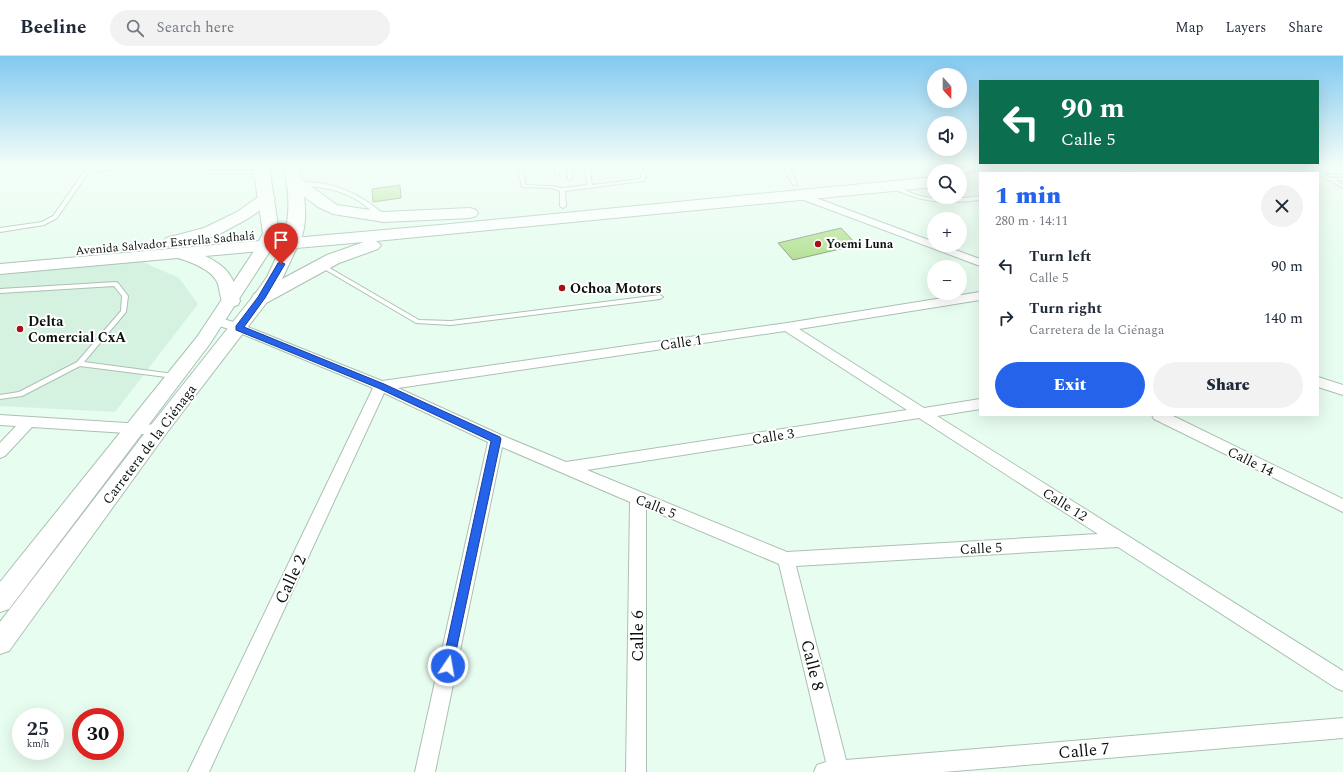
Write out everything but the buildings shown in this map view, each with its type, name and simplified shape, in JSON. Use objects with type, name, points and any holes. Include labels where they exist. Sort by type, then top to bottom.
[{"type":"main road","points":[[175,248],[243,215],[265,199]]},
{"type":"main road","points":[[267,199],[269,239]]},
{"type":"main road","points":[[293,237],[295,199]]},
{"type":"main road","points":[[318,199],[333,209],[384,217],[498,212],[654,199]]},
{"type":"main road","points":[[262,298],[342,254],[406,236],[440,230],[707,199]]},
{"type":"main road","name":"Avenida Salvador Estrella Sadhalá","points":[[293,237],[498,212]]},
{"type":"main road","name":"Avenida Salvador Estrella Sadhalá","points":[[0,269],[175,248],[269,239],[440,230]]},
{"type":"main road","points":[[175,248],[204,262],[224,279],[231,301]]},
{"type":"main road","name":"Avenida Salvador Estrella Sadhalá","points":[[0,258],[175,248]]},
{"type":"street","points":[[824,199],[979,263]]},
{"type":"street","name":"Carretera de la Ciénaga","points":[[0,642],[158,430],[262,298],[293,237]]},
{"type":"street","name":"Carretera de la Ciénaga","points":[[0,601],[174,376],[203,341],[231,301],[269,239]]},
{"type":"street","name":"Calle 1","points":[[381,386],[787,327],[979,296]]},
{"type":"street","name":"Calle 5","points":[[217,321],[239,328],[381,386],[496,439],[786,559],[1122,540]]},
{"type":"street","name":"Calle 12","points":[[787,327],[1343,682]]},
{"type":"street","points":[[1319,382],[1343,390]]},
{"type":"street","name":"Calle 2","points":[[198,772],[381,386]]},
{"type":"street","name":"Calle 3","points":[[565,468],[979,404]]},
{"type":"street","name":"Calle 14","points":[[1161,416],[1343,506]]},
{"type":"street","points":[[0,420],[158,430]]},
{"type":"street","points":[[0,452],[28,422]]},
{"type":"street","points":[[425,772],[496,439]]},
{"type":"street","name":"Calle 6","points":[[636,772],[638,499]]},
{"type":"street","name":"Calle 8","points":[[786,559],[834,771]]},
{"type":"street","name":"Calle 7","points":[[834,771],[1343,728]]},
{"type":"lane","points":[[0,230],[24,228],[44,223],[55,217],[67,199]]},
{"type":"lane","points":[[563,199],[563,206]]},
{"type":"lane","points":[[926,199],[944,201],[963,199]]},
{"type":"lane","points":[[321,265],[418,322],[451,323],[660,297]]},
{"type":"lane","points":[[0,291],[116,284],[125,296],[124,311],[80,364],[20,394],[0,397]]},
{"type":"lane","points":[[80,364],[174,376]]},
{"type":"shaded area","points":[[141,261],[179,278],[198,304],[115,412],[0,406],[0,275]]},
{"type":"place","name":"Yoemi Luna","points":[[818,244]]},
{"type":"place","name":"Ochoa Motors","points":[[562,288]]},
{"type":"place","name":"Delta Comercial CxA","points":[[20,329]]},
{"type":"route","points":[[281,264],[262,298],[239,328],[381,386],[496,439],[448,666]]}]
